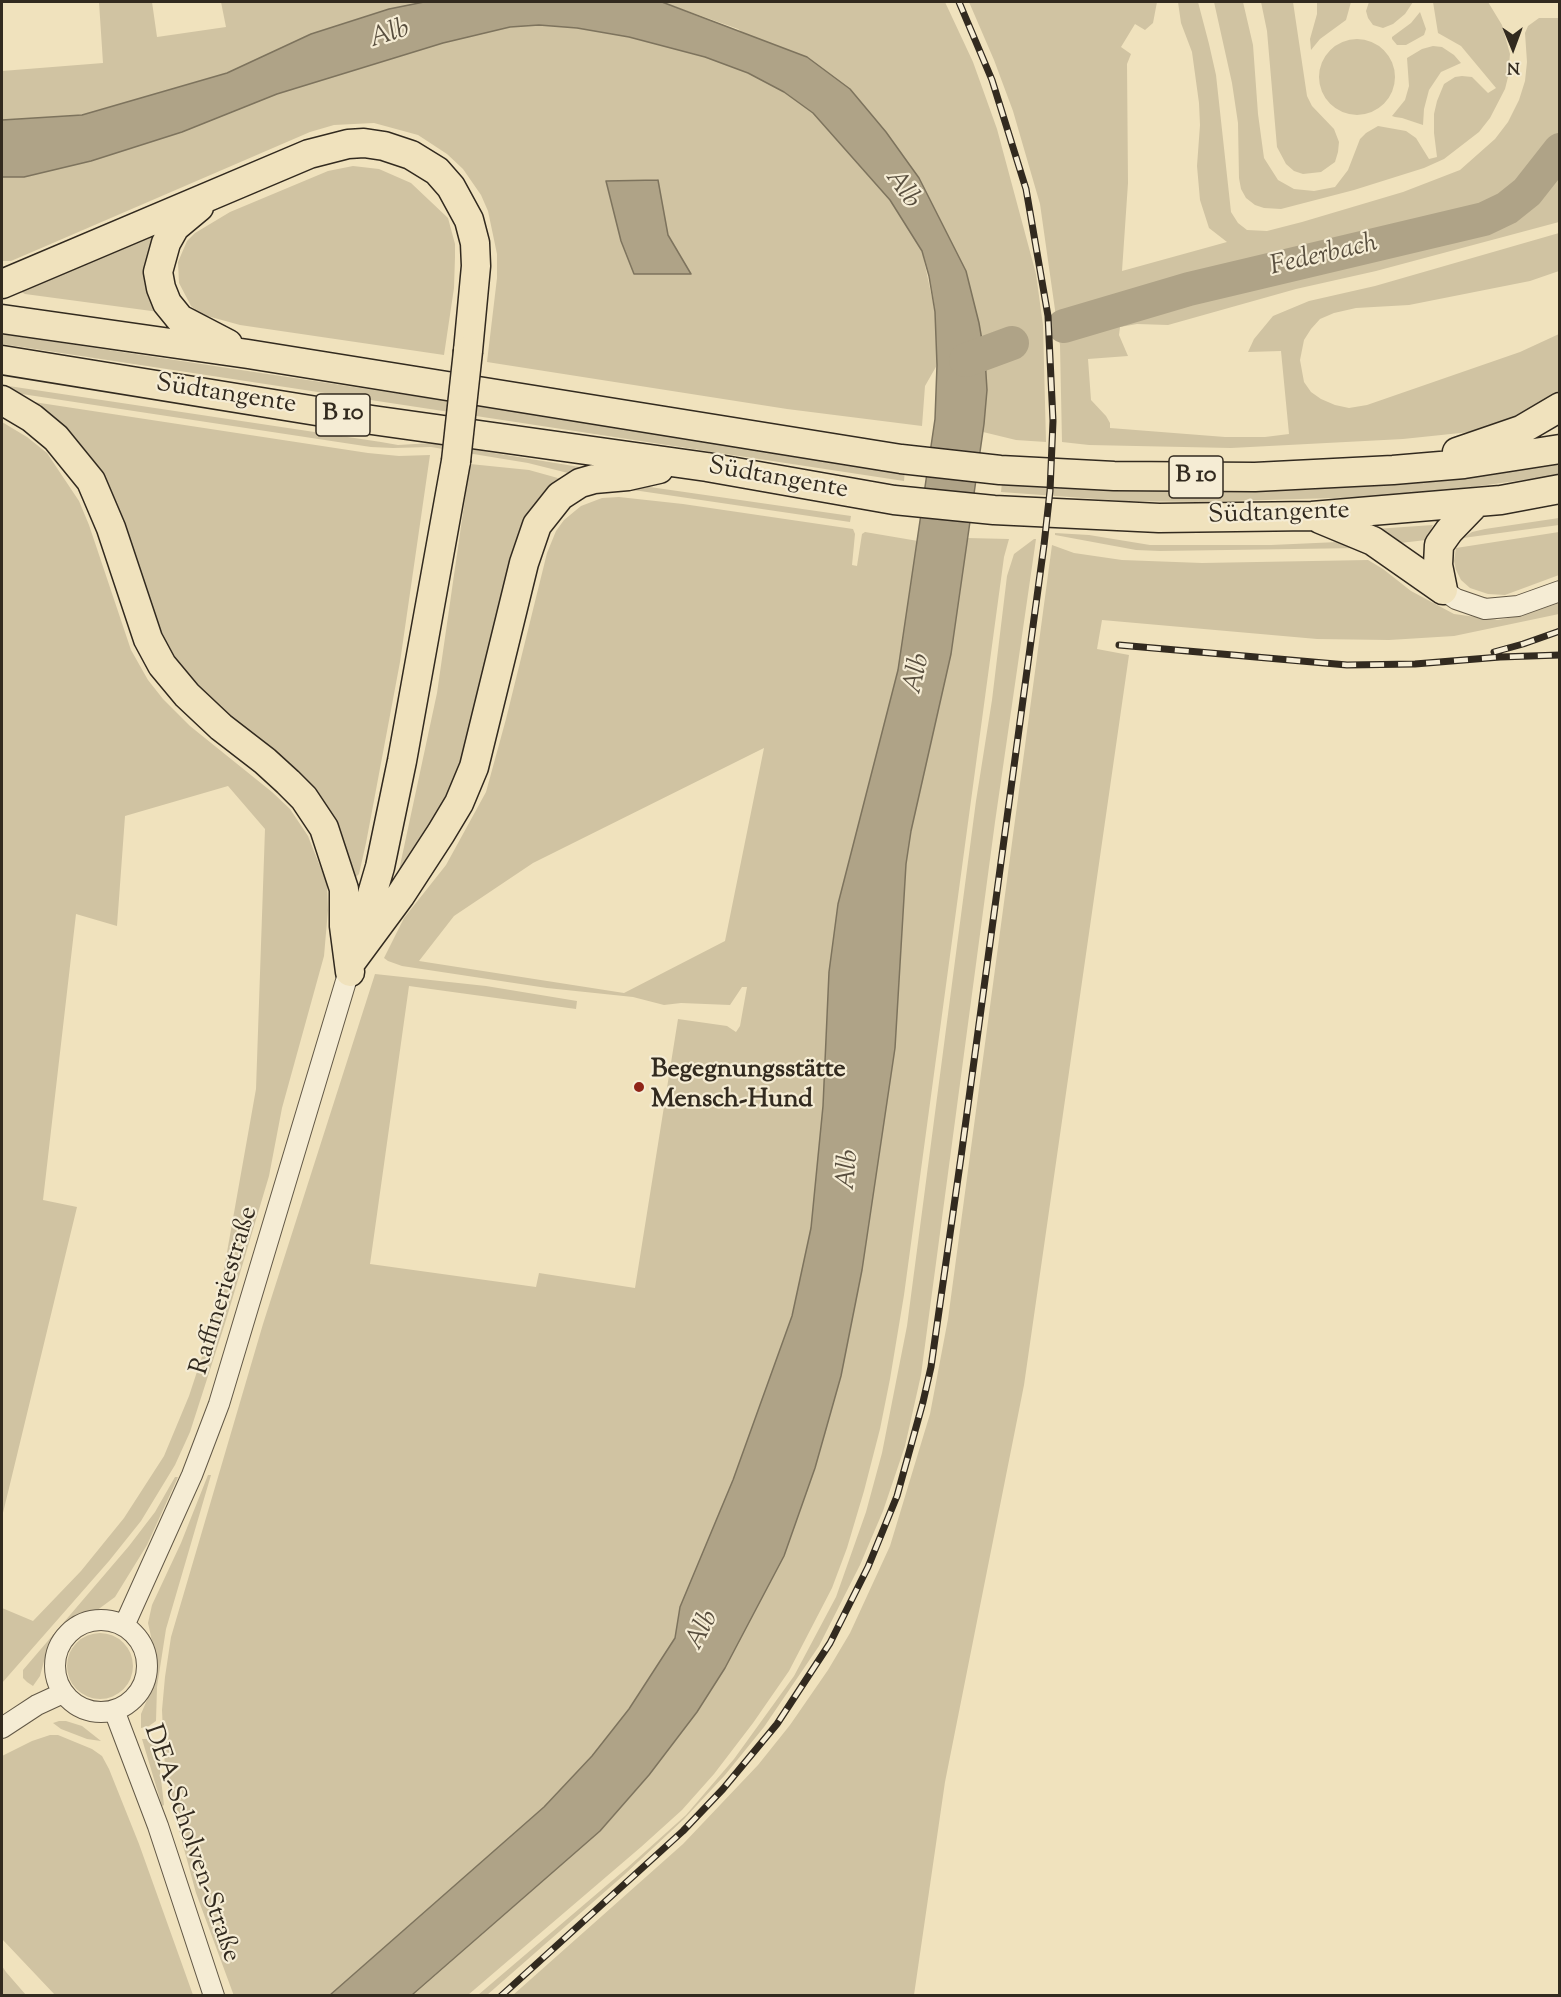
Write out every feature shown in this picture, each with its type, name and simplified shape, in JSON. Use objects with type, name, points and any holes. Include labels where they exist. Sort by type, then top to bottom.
[{"type":"highway","points":[[2,284],[309,154],[348,144],[364,143],[384,146],[411,154],[437,171],[461,203],[469,220],[475,243],[473,301],[456,461],[398,782],[380,867],[351,967]]},
{"type":"highway","points":[[243,182],[202,205],[175,227],[166,243],[158,272],[166,303],[180,319],[248,354]]},
{"type":"highway","name":"Südtangente","points":[[2,319],[248,354],[901,459],[1000,470],[1114,476],[1255,477],[1464,464],[1560,449]]},
{"type":"highway","name":"Südtangente","points":[[2,360],[372,420],[684,464],[894,500],[994,510],[1159,518],[1312,516],[1477,502],[1560,489]]},
{"type":"highway","points":[[2,400],[32,418],[56,438],[91,481],[111,528],[148,639],[162,665],[187,695],[221,727],[266,761],[304,798],[324,828],[344,889],[344,926],[351,967]]},
{"type":"highway","points":[[1393,470],[1476,446],[1521,430],[1560,407]]},
{"type":"highway","points":[[351,967],[400,896],[459,803],[474,767],[524,563],[537,525],[560,496],[580,483],[684,464]]},
{"type":"highway","points":[[1443,590],[1438,565],[1439,545],[1477,502]]},
{"type":"highway","points":[[1312,516],[1373,541],[1443,590]]},
{"type":"street","points":[[1443,590],[1456,599],[1485,609],[1518,606],[1560,591]]},
{"type":"street","name":"Raffineriestraße","points":[[124,1626],[192,1475],[216,1414],[351,967]]},
{"type":"street","points":[[93,1620],[109,1620],[124,1626],[135,1635],[143,1648],[147,1663],[145,1678],[138,1692],[128,1703],[114,1710],[95,1712],[77,1705],[63,1693],[56,1679],[54,1663],[58,1648],[66,1635],[79,1625],[93,1620]]},
{"type":"street","points":[[2,1728],[37,1705],[63,1693]]},
{"type":"street","name":"DEA-Scholven-Straße","points":[[114,1710],[158,1826],[214,1995]]},
{"type":"shaded area","points":[[99,2],[152,2],[157,37],[226,27],[221,2],[424,2],[389,9],[311,34],[227,73],[82,115],[2,120],[2,71],[103,63]]},
{"type":"shaded area","points":[[662,2],[945,2],[973,62],[997,129],[1036,274],[1043,325],[1046,442],[1016,440],[983,432],[984,424],[966,271],[919,178],[738,29]]},
{"type":"shaded area","points":[[969,2],[1157,2],[1153,23],[1145,30],[1135,24],[1121,47],[1131,54],[1127,64],[1128,183],[1122,271],[1227,242],[1209,228],[1200,200],[1197,166],[1199,103],[1192,52],[1181,23],[1178,2],[1198,2],[1209,44],[1216,75],[1231,212],[1238,223],[1247,230],[1267,231],[1403,192],[1460,170],[1495,139],[1508,122],[1519,100],[1525,81],[1527,62],[1525,33],[1528,26],[1539,18],[1559,18],[1559,222],[1376,271],[1296,289],[1168,325],[1137,324],[1120,327],[1119,335],[1128,356],[1088,359],[1091,400],[1106,416],[1110,428],[1225,437],[1265,437],[1289,434],[1281,351],[1248,352],[1254,339],[1273,316],[1309,301],[1375,286],[1559,233],[1559,271],[1530,281],[1409,305],[1356,308],[1334,313],[1320,319],[1311,329],[1304,340],[1300,360],[1304,382],[1311,392],[1335,405],[1349,408],[1367,405],[1520,352],[1559,334],[1559,395],[1489,430],[1403,439],[1231,448],[1089,445],[1062,442],[1060,345],[1040,204],[1013,111]]},
{"type":"shaded area","points":[[1214,2],[1243,2],[1253,45],[1264,158],[1278,180],[1294,189],[1314,191],[1335,187],[1348,170],[1360,139],[1378,126],[1406,131],[1416,138],[1429,159],[1437,157],[1434,114],[1444,84],[1455,77],[1462,76],[1472,77],[1488,93],[1496,88],[1461,46],[1438,33],[1433,2],[1488,2],[1502,25],[1510,54],[1505,89],[1490,118],[1479,132],[1444,159],[1424,168],[1354,190],[1281,209],[1264,208],[1246,198],[1241,189],[1238,123],[1232,83]]},
{"type":"shaded area","points":[[1261,2],[1293,2],[1307,96],[1312,106],[1334,129],[1339,142],[1335,162],[1321,172],[1303,174],[1294,171],[1286,164],[1277,147],[1267,31]]},
{"type":"shaded area","points":[[1317,2],[1351,2],[1346,20],[1320,39],[1311,50],[1310,39],[1317,14]]},
{"type":"shaded area","points":[[1369,2],[1413,2],[1405,14],[1393,24],[1383,28],[1373,25],[1368,18],[1366,11]]},
{"type":"shaded area","points":[[1420,12],[1426,29],[1424,35],[1406,45],[1397,45],[1392,37],[1411,23]]},
{"type":"shaded area","points":[[539,25],[577,28],[629,37],[705,57],[748,73],[784,92],[813,113],[890,200],[922,251],[935,312],[937,365],[925,386],[922,426],[787,409],[487,362],[497,278],[497,254],[488,211],[481,195],[463,169],[447,154],[418,135],[374,123],[334,125],[310,132],[11,261],[2,261],[2,177],[24,177],[91,161],[182,132],[277,94],[443,43],[510,27]],"holes":[[[658,180],[668,235],[690,274],[634,274],[621,241],[606,182]]]},
{"type":"shaded area","points":[[1357,39],[1372,42],[1384,50],[1392,62],[1395,77],[1392,92],[1384,104],[1372,112],[1357,115],[1342,112],[1330,104],[1322,92],[1319,77],[1322,62],[1330,50],[1342,42]]},
{"type":"shaded area","points":[[1433,46],[1442,47],[1461,63],[1441,72],[1429,90],[1423,125],[1392,116],[1405,100],[1409,86],[1407,58],[1422,49]]},
{"type":"shaded area","points":[[353,166],[379,169],[411,183],[448,218],[455,244],[455,257],[454,288],[444,355],[240,325],[200,314],[191,306],[179,283],[178,262],[187,241],[195,233],[230,212],[328,171]]},
{"type":"shaded area","points":[[158,231],[159,312],[25,294],[18,290]]},
{"type":"shaded area","points":[[2,334],[905,470],[904,481],[2,344]]},
{"type":"shaded area","points":[[2,385],[398,445],[432,443],[586,468],[576,475],[528,463],[431,447],[371,447],[2,391]]},
{"type":"shaded area","points":[[27,401],[368,453],[399,456],[430,455],[400,662],[366,843],[359,874],[354,879],[348,864],[173,666],[140,585]]},
{"type":"shaded area","points":[[2,422],[27,437],[47,453],[79,501],[131,650],[148,680],[190,726],[290,809],[308,836],[327,884],[328,910],[324,956],[282,1108],[269,1176],[190,1432],[175,1465],[141,1521],[2,1683],[2,1608],[33,1621],[81,1571],[124,1518],[164,1456],[189,1396],[216,1314],[256,1089],[265,829],[228,786],[125,816],[117,926],[76,914],[43,1200],[77,1207],[2,1517]]},
{"type":"shaded area","points":[[470,464],[529,470],[565,480],[461,779],[398,875],[437,693]]},
{"type":"shaded area","points":[[1559,464],[1559,475],[1472,487],[1369,497],[1197,502],[1124,501],[1001,492],[1002,482],[1170,491],[1305,490],[1433,480]]},
{"type":"shaded area","points":[[636,485],[851,516],[850,522],[623,490]]},
{"type":"shaded area","points":[[619,497],[683,504],[853,529],[855,534],[852,565],[857,566],[862,534],[865,532],[918,541],[898,670],[838,904],[829,972],[823,1106],[811,1228],[792,1316],[733,1480],[680,1607],[675,1638],[629,1709],[592,1756],[544,1807],[330,1995],[234,1996],[196,1893],[171,1801],[165,1770],[163,1732],[165,1677],[171,1637],[263,1324],[375,974],[486,986],[577,1001],[576,1009],[409,986],[370,1264],[536,1287],[539,1273],[635,1288],[678,1019],[727,1026],[736,1032],[740,1026],[747,987],[742,987],[730,1005],[681,1003],[664,1005],[633,997],[547,988],[402,966],[384,958],[404,918],[446,865],[486,792],[547,553],[556,531],[564,520],[581,506],[602,498]],"holes":[[[764,748],[725,941],[624,993],[419,961],[454,916],[533,863]]]},
{"type":"shaded area","points":[[1559,518],[1559,525],[1463,538],[1472,532],[1485,529]]},
{"type":"shaded area","points":[[1433,525],[1426,540],[1392,544],[1375,529]]},
{"type":"shaded area","points":[[1559,532],[1559,575],[1505,595],[1488,594],[1470,588],[1461,580],[1456,570],[1454,561],[1456,548]]},
{"type":"shaded area","points":[[1055,533],[1089,535],[1150,545],[1271,545],[1338,542],[1361,548],[1136,550],[1055,535]]},
{"type":"shaded area","points":[[967,538],[1009,539],[1004,557],[904,1295],[890,1379],[864,1491],[832,1588],[789,1671],[714,1774],[682,1810],[468,1995],[412,1996],[600,1831],[649,1775],[697,1712],[725,1668],[841,1376],[862,1270],[895,1048],[906,864],[911,831],[951,654]]},
{"type":"shaded area","points":[[1036,539],[995,822],[921,1375],[905,1446],[883,1511],[860,1565],[819,1646],[764,1727],[725,1775],[684,1819],[624,1875],[487,1995],[478,1995],[686,1815],[734,1759],[794,1676],[836,1597],[866,1512],[882,1453],[907,1326],[1007,576],[1014,554]]},
{"type":"shaded area","points":[[1052,545],[1074,553],[1122,560],[1202,563],[1368,560],[1411,591],[1454,614],[1498,620],[1524,615],[1559,603],[1559,614],[1454,636],[1389,640],[1317,639],[1102,620],[1097,649],[1129,655],[1024,1385],[945,1782],[914,1995],[513,1995],[683,1844],[758,1765],[790,1725],[828,1670],[850,1633],[890,1546],[930,1414],[948,1319]]},
{"type":"shaded area","points":[[208,1475],[211,1475],[166,1629],[157,1687],[156,1721],[141,1728],[141,1714],[155,1681],[156,1671],[156,1659],[148,1623],[152,1605],[181,1543]]},
{"type":"shaded area","points":[[175,1477],[178,1477],[147,1545],[115,1597],[96,1611],[77,1617],[65,1624],[47,1650],[40,1676],[33,1686],[27,1682],[23,1678],[23,1670],[129,1546],[155,1512]]},
{"type":"shaded area","points":[[100,1633],[112,1636],[123,1643],[130,1654],[133,1666],[130,1678],[123,1689],[112,1696],[100,1699],[88,1696],[77,1689],[70,1678],[67,1666],[70,1654],[77,1643],[88,1636]]},
{"type":"shaded area","points":[[59,1721],[82,1726],[101,1741],[87,1739],[61,1729],[53,1723]]},
{"type":"shaded area","points":[[50,1735],[58,1735],[92,1749],[102,1756],[139,1844],[193,1995],[55,1995],[2,1939],[2,1756]]},
{"type":"shaded area","points":[[142,1739],[147,1739],[157,1745],[164,1805],[162,1806]]},
{"type":"shaded area","points":[[2,1966],[6,1972],[26,1995],[2,1995]]},
{"type":"water","name":"Alb","points":[[424,2],[662,2],[807,57],[850,89],[886,132],[919,178],[966,271],[979,323],[985,358],[987,390],[951,654],[911,831],[906,864],[895,1048],[862,1270],[841,1376],[815,1468],[784,1556],[725,1668],[697,1712],[649,1775],[600,1831],[412,1995],[330,1995],[544,1807],[592,1756],[629,1709],[675,1638],[680,1607],[733,1480],[792,1316],[811,1228],[823,1106],[829,972],[838,904],[898,670],[935,419],[937,365],[935,312],[929,276],[922,251],[890,200],[813,113],[784,92],[748,73],[705,57],[629,37],[577,28],[539,25],[510,27],[443,43],[277,94],[182,132],[91,161],[24,177],[2,177],[2,120],[82,115],[227,73],[311,34],[389,9]]},
{"type":"water","points":[[658,180],[668,235],[691,274],[634,274],[621,241],[606,181]]},
{"type":"waterway","name":"Federbach","points":[[1064,326],[1189,289],[1484,219],[1507,208],[1527,192],[1560,150]]},
{"type":"waterway","name":"Federbach","points":[[966,360],[1012,343]]},
{"type":"railway","points":[[501,1996],[683,1831],[723,1789],[777,1724],[830,1643],[868,1567],[897,1496],[923,1402],[931,1367],[961,1157],[1044,545],[1050,491],[1053,421],[1048,316],[1026,189],[992,80],[959,2]]},
{"type":"railway","points":[[1494,652],[1560,631]]},
{"type":"railway","points":[[1119,645],[1347,665],[1415,664],[1560,655]]},
{"type":"place","name":"Begegnungsstätte Mensch-Hund","points":[[639,1087]]}]
